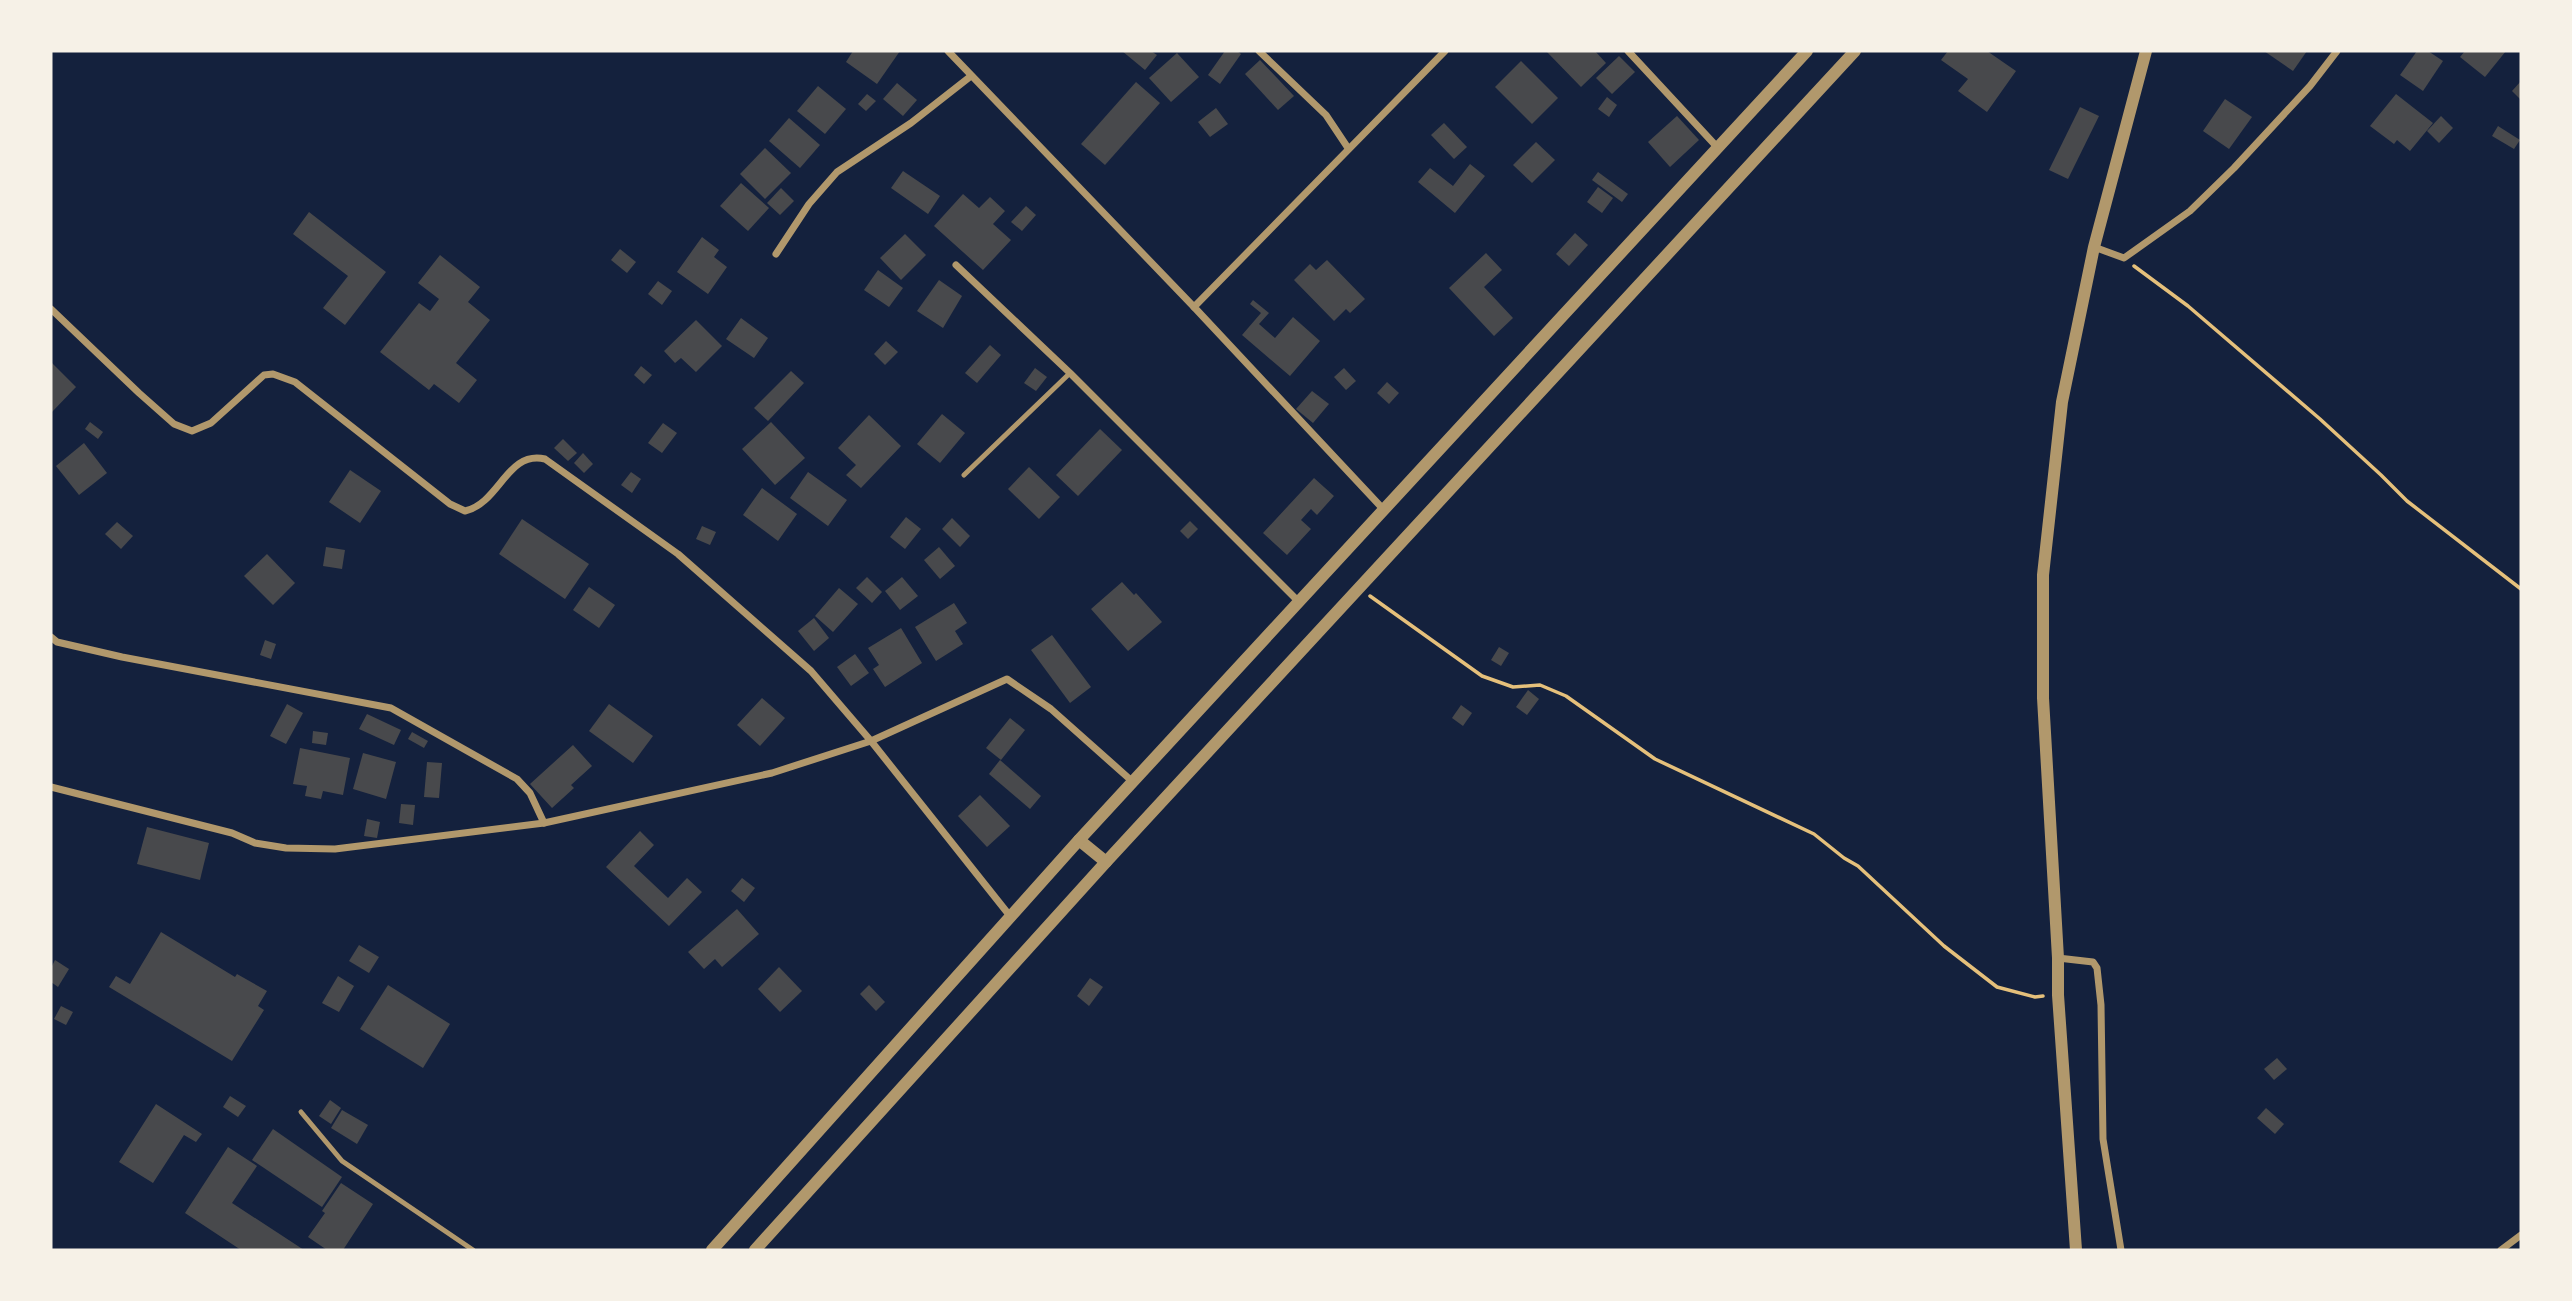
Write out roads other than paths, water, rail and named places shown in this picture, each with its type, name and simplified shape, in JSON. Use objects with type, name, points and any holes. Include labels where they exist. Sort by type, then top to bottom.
[{"type":"street","points":[[948,51],[1384,510]]},
{"type":"street","points":[[1259,51],[1326,115],[1348,148]]},
{"type":"street","points":[[1194,307],[1446,51]]},
{"type":"street","points":[[1628,51],[1718,148]]},
{"type":"street","points":[[712,1250],[1010,916],[1807,51]]},
{"type":"street","points":[[755,1250],[1106,862],[1856,51]]},
{"type":"street","points":[[2076,1250],[2058,995],[2043,698],[2043,575],[2062,402],[2094,247],[2146,51]]},
{"type":"street","points":[[2094,247],[2124,258],[2190,211],[2310,86],[2337,51]]},
{"type":"street","points":[[776,254],[809,204],[837,172],[911,122],[971,76]]},
{"type":"street","points":[[956,265],[1070,373],[1299,602]]},
{"type":"street","points":[[51,309],[174,424],[192,430],[211,423],[264,375],[272,374],[295,382],[450,504],[465,511],[487,499],[524,459],[533,456],[545,459],[678,554],[811,671],[887,758],[1010,916]]},
{"type":"street","points":[[51,638],[57,642],[122,657],[391,708],[517,779],[530,793],[544,823]]},
{"type":"street","points":[[51,787],[232,833],[255,842],[286,848],[335,849],[544,823],[772,773],[871,741],[1007,679],[1051,709],[1133,782]]},
{"type":"street","points":[[1079,841],[1106,862]]},
{"type":"street","points":[[2058,958],[2094,962],[2097,968],[2101,1005],[2103,1139],[2121,1250]]},
{"type":"street","points":[[2501,1250],[2521,1235]]},
{"type":"lane","points":[[964,475],[1070,373]]},
{"type":"lane","points":[[301,1112],[342,1161],[473,1250]]}]
